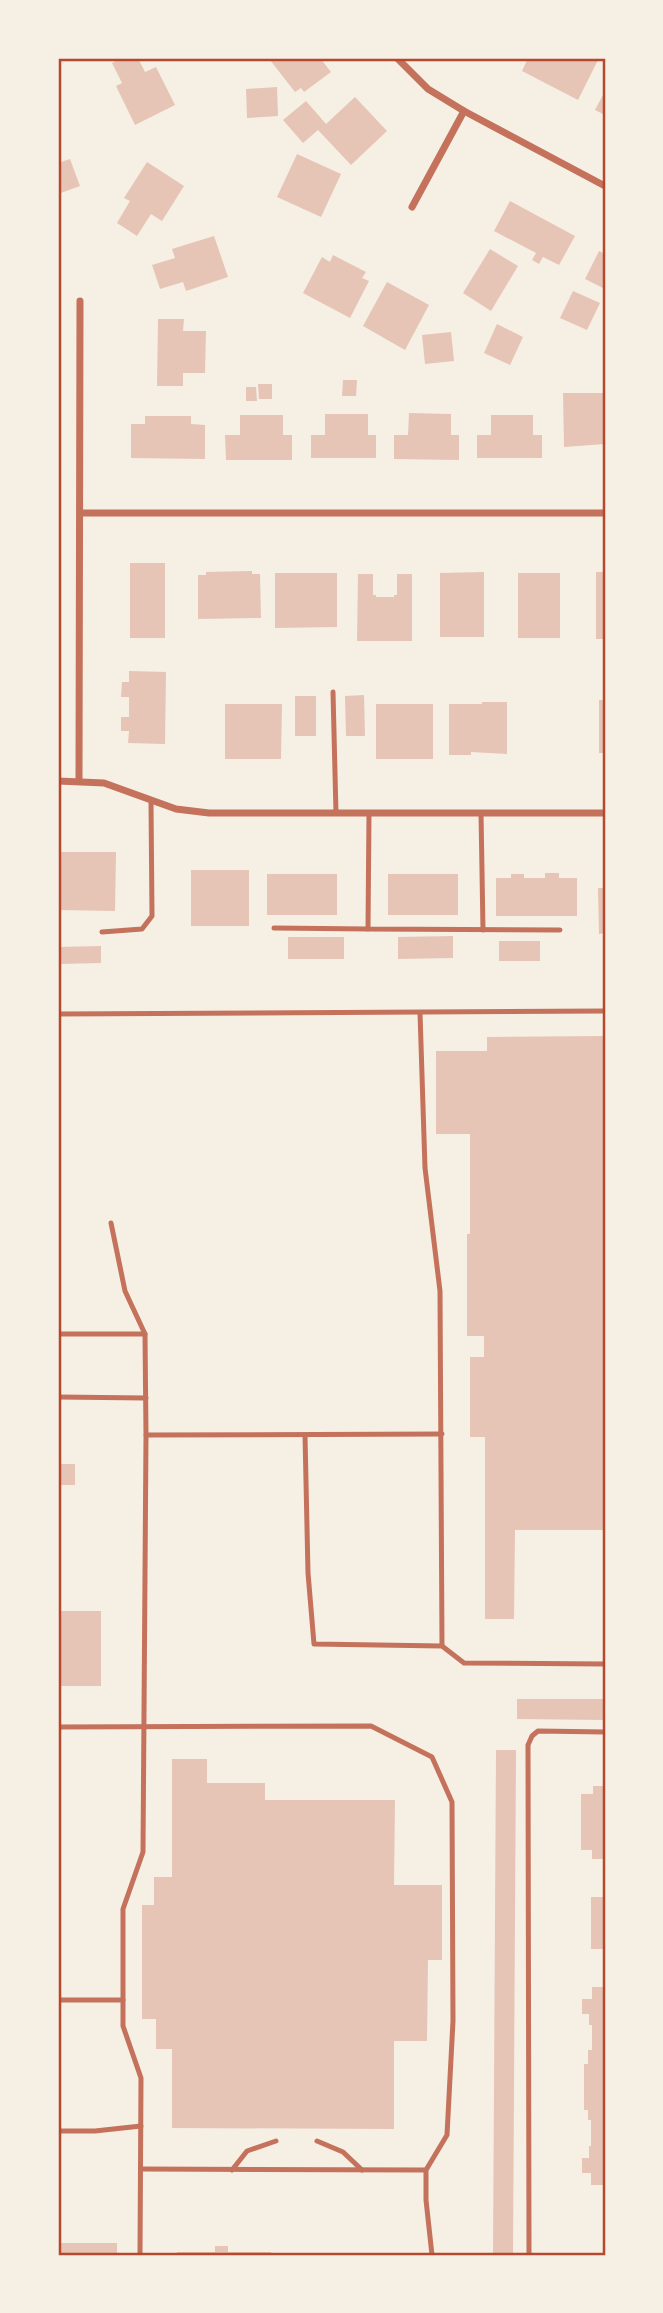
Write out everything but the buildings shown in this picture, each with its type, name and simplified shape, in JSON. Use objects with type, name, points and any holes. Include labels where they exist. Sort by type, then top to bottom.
[{"type":"street","points":[[397,58],[428,89],[605,186]]},
{"type":"street","points":[[412,207],[464,111]]},
{"type":"street","points":[[79,780],[80,301]]},
{"type":"street","points":[[81,513],[605,513]]},
{"type":"street","points":[[58,780],[104,783],[176,809],[209,813],[605,813]]},
{"type":"lane","points":[[333,692],[336,813]]},
{"type":"lane","points":[[102,932],[142,929],[152,916],[151,801]]},
{"type":"lane","points":[[368,929],[369,813]]},
{"type":"lane","points":[[481,813],[483,930]]},
{"type":"lane","points":[[274,928],[561,930]]},
{"type":"lane","points":[[58,1014],[605,1011]]},
{"type":"lane","points":[[420,1013],[425,1168],[440,1290],[442,1646]]},
{"type":"lane","points":[[111,1223],[125,1291],[145,1334],[143,1852],[123,1909],[123,2026],[141,2078],[140,2255]]},
{"type":"lane","points":[[58,1334],[145,1334]]},
{"type":"lane","points":[[58,1397],[146,1398]]},
{"type":"lane","points":[[146,1435],[442,1434]]},
{"type":"lane","points":[[305,1435],[309,1583],[314,1644],[442,1646],[464,1663],[605,1664]]},
{"type":"lane","points":[[58,1727],[371,1726],[432,1757],[452,1802],[453,2021],[447,2135],[426,2170],[426,2200],[432,2255]]},
{"type":"lane","points":[[529,2255],[528,1745],[538,1731],[605,1732]]},
{"type":"lane","points":[[58,2000],[123,2000]]},
{"type":"lane","points":[[58,2131],[95,2131],[141,2126]]},
{"type":"lane","points":[[232,2170],[247,2151],[276,2141]]},
{"type":"lane","points":[[317,2141],[343,2152],[362,2170]]},
{"type":"lane","points":[[141,2169],[426,2170]]}]
